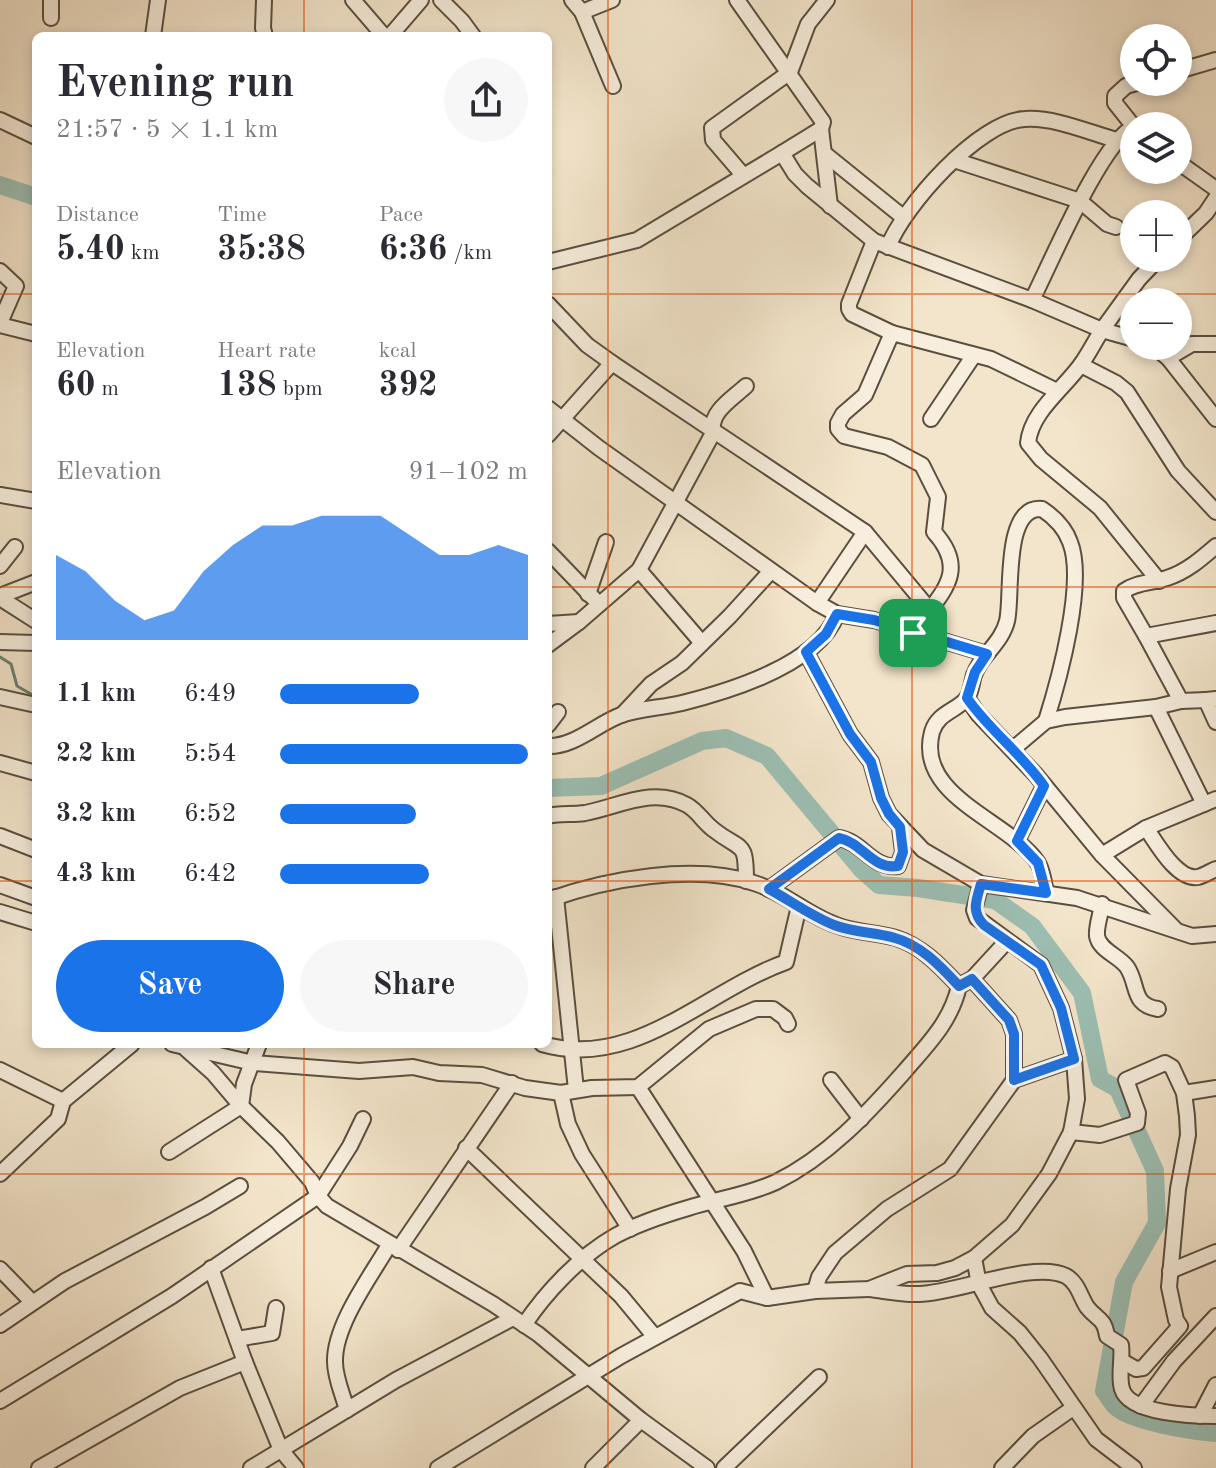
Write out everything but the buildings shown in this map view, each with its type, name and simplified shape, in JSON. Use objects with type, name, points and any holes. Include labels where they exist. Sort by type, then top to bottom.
[{"type":"street","points":[[51,0],[51,18]]},
{"type":"street","points":[[154,32],[158,0]]},
{"type":"street","points":[[260,32],[264,0]]},
{"type":"street","points":[[353,0],[381,32]]},
{"type":"street","points":[[393,32],[421,0]]},
{"type":"street","points":[[441,0],[470,32]]},
{"type":"street","points":[[572,0],[582,12],[613,86]]},
{"type":"street","points":[[582,12],[612,0]]},
{"type":"street","points":[[737,0],[821,117],[830,206]]},
{"type":"street","points":[[743,175],[713,140],[712,128],[790,72],[808,24],[827,0]]},
{"type":"street","points":[[1192,67],[1216,60]]},
{"type":"street","points":[[1120,91],[1115,96],[1115,103],[1122,112]]},
{"type":"street","points":[[1057,391],[991,359],[892,333],[852,314],[849,309],[881,244],[921,193],[954,160],[1006,121],[1026,118],[1047,120],[1116,140]]},
{"type":"street","points":[[0,120],[32,135]]},
{"type":"street","points":[[552,261],[637,240],[821,129]]},
{"type":"street","points":[[1032,300],[1080,201],[1120,136]]},
{"type":"street","points":[[782,153],[795,174],[830,206],[881,244],[1120,335]]},
{"type":"street","points":[[825,154],[903,217]]},
{"type":"street","points":[[954,160],[1080,201],[1107,224],[1116,227]]},
{"type":"street","points":[[1192,172],[1216,189]]},
{"type":"street","points":[[1192,226],[1216,198]]},
{"type":"street","points":[[0,271],[16,286],[0,324],[32,330]]},
{"type":"street","points":[[1146,272],[1102,330],[1081,365],[1057,391],[1029,433],[1028,443],[1041,459],[1100,508],[1159,581]]},
{"type":"street","points":[[552,308],[587,345],[612,363],[865,532],[929,609]]},
{"type":"street","points":[[892,333],[865,395],[843,414],[838,429],[844,436],[910,456],[922,465],[938,497],[934,532],[949,551],[952,562],[946,587],[913,633]]},
{"type":"street","points":[[1192,344],[1216,344]]},
{"type":"street","points":[[931,419],[974,355]]},
{"type":"street","points":[[1170,360],[1216,419]]},
{"type":"street","points":[[552,431],[612,363]]},
{"type":"street","points":[[1081,365],[1127,392],[1178,471],[1216,512]]},
{"type":"street","points":[[594,599],[639,570],[713,433],[714,416],[746,386]]},
{"type":"street","points":[[552,411],[817,603],[837,614],[874,620],[987,654]]},
{"type":"street","points":[[0,495],[32,500]]},
{"type":"street","points":[[1046,721],[1057,687],[1072,616],[1074,556],[1067,534],[1042,509],[1029,512],[1018,524],[1013,536],[1010,607],[1006,626],[975,672],[967,698],[945,712],[932,730],[931,758],[943,783],[953,794],[1017,841],[1038,863],[1046,893]]},
{"type":"street","points":[[817,603],[865,532]]},
{"type":"street","points":[[552,642],[579,622],[594,599],[606,542]]},
{"type":"street","points":[[1181,701],[1123,594],[1133,586],[1159,581],[1183,571],[1216,546]]},
{"type":"street","points":[[0,566],[15,547]]},
{"type":"street","points":[[552,555],[594,599]]},
{"type":"street","points":[[639,570],[702,643]]},
{"type":"street","points":[[622,715],[651,684],[682,663],[771,571]]},
{"type":"street","points":[[0,597],[32,584]]},
{"type":"street","points":[[0,597],[32,618]]},
{"type":"street","points":[[552,745],[569,742],[622,715],[683,703],[773,671],[806,652],[826,634],[837,614]]},
{"type":"street","points":[[552,624],[579,622]]},
{"type":"street","points":[[1146,636],[1216,623]]},
{"type":"street","points":[[0,642],[32,643]]},
{"type":"street","points":[[806,652],[850,734],[871,762],[889,814],[923,850],[978,896],[1046,893],[1102,904],[1192,936],[1216,934]]},
{"type":"street","points":[[0,697],[32,704]]},
{"type":"street","points":[[967,698],[1102,855],[1178,931]]},
{"type":"street","points":[[1013,749],[1046,721],[1181,701],[1211,700],[1216,722]]},
{"type":"street","points":[[1102,855],[1146,828],[1210,802],[1156,707]]},
{"type":"street","points":[[552,720],[558,712]]},
{"type":"street","points":[[0,763],[32,771]]},
{"type":"street","points":[[1017,841],[1044,786]]},
{"type":"street","points":[[552,816],[583,813],[627,800],[678,801],[698,812],[710,827],[742,847],[746,881]]},
{"type":"street","points":[[769,889],[839,838],[857,846],[883,866],[898,866],[903,852],[900,827]]},
{"type":"street","points":[[1146,828],[1172,864],[1185,874],[1197,878],[1216,869]]},
{"type":"street","points":[[0,836],[32,848]]},
{"type":"street","points":[[630,1229],[582,1154],[568,1124],[573,1049],[552,898],[648,877],[710,875],[746,881],[769,889],[813,916],[837,926],[895,938],[921,950],[1009,1020],[1014,1034],[1014,1080]]},
{"type":"street","points":[[0,885],[32,897]]},
{"type":"street","points":[[869,1289],[907,1274],[937,1273],[974,1258],[1012,1225],[1049,1174],[1071,1132],[1077,1099],[1074,1059],[1052,985],[1041,965],[977,918],[978,896]]},
{"type":"street","points":[[1102,904],[1097,936],[1101,944],[1128,968],[1139,1000],[1145,1006],[1158,1009]]},
{"type":"street","points":[[552,1046],[573,1049],[606,1047],[647,1036],[749,977],[786,962],[799,906]]},
{"type":"street","points":[[0,912],[32,922]]},
{"type":"street","points":[[251,1468],[450,1350],[518,1322],[583,1260],[612,1238],[710,1201],[772,1184],[794,1173],[861,1119],[935,1037],[965,983],[1007,941]]},
{"type":"street","points":[[188,1048],[253,1063],[359,1071],[413,1067],[439,1073],[482,1075],[546,1093],[638,1087],[690,1042],[721,1022],[756,1009],[766,1008],[779,1013],[788,1024]]},
{"type":"street","points":[[0,1174],[58,1119],[63,1101],[127,1048]]},
{"type":"street","points":[[182,1048],[213,1073],[278,1142],[312,1182],[327,1206],[493,1304],[707,1468]]},
{"type":"street","points":[[169,1152],[241,1106],[244,1084],[258,1048]]},
{"type":"street","points":[[815,1291],[824,1267],[844,1245],[887,1209],[950,1169],[1014,1080],[1074,1059]]},
{"type":"street","points":[[1071,1132],[1100,1135],[1132,1126],[1138,1113],[1126,1080],[1165,1063],[1172,1067],[1184,1093],[1188,1135],[1178,1189],[1170,1271],[1171,1300],[1180,1326],[1143,1368],[1136,1369],[1122,1361]]},
{"type":"street","points":[[0,1070],[63,1101]]},
{"type":"street","points":[[831,1080],[861,1119]]},
{"type":"street","points":[[347,1410],[336,1375],[336,1348],[351,1311],[512,1083]]},
{"type":"street","points":[[638,1087],[744,1251],[767,1298]]},
{"type":"street","points":[[1184,1093],[1216,1088]]},
{"type":"street","points":[[0,1401],[172,1296],[318,1196],[363,1119]]},
{"type":"street","points":[[466,1148],[621,1296],[655,1337]]},
{"type":"street","points":[[0,1325],[65,1281],[240,1186]]},
{"type":"street","points":[[1170,1271],[1216,1252]]},
{"type":"street","points":[[974,1258],[979,1284],[992,1308],[1020,1333],[1096,1439],[1134,1468]]},
{"type":"street","points":[[211,1268],[281,1450],[296,1468]]},
{"type":"street","points":[[0,1269],[32,1302]]},
{"type":"street","points":[[438,1468],[587,1376],[740,1291],[767,1298],[815,1291],[869,1289],[918,1294],[1028,1272],[1065,1276],[1078,1287],[1088,1308],[1103,1321],[1115,1340],[1122,1361],[1121,1386],[1124,1395],[1141,1406],[1216,1416]]},
{"type":"street","points":[[237,1339],[272,1333],[276,1308]]},
{"type":"street","points":[[1141,1406],[1174,1361],[1216,1316]]},
{"type":"street","points":[[39,1468],[180,1388],[245,1362]]},
{"type":"street","points":[[724,1468],[819,1377]]},
{"type":"street","points":[[1200,1416],[1216,1385]]},
{"type":"street","points":[[1002,1468],[1033,1436],[1073,1408]]},
{"type":"street","points":[[593,1468],[641,1420]]},
{"type":"waterway","points":[[0,185],[32,196]]},
{"type":"waterway","points":[[0,657],[11,664],[17,686],[32,695]]},
{"type":"waterway","points":[[552,788],[601,786],[702,741],[726,738],[767,756],[862,870],[879,885],[995,900],[1032,926],[1082,993],[1100,1079],[1118,1089],[1155,1171],[1157,1223],[1124,1282],[1104,1391],[1116,1407],[1135,1417],[1178,1428],[1216,1433]]},
{"type":"route","points":[[837,614],[874,620],[913,633],[987,654],[975,672],[967,698],[1044,786],[1017,841],[1038,863],[1046,893],[981,884],[974,910],[984,925],[1041,965],[1061,1008],[1074,1059],[1014,1080],[1014,1034],[1009,1020],[972,979],[959,986],[921,950],[895,938],[837,926],[813,916],[769,889],[839,838],[857,846],[883,866],[898,866],[902,860],[900,827],[881,798],[871,762],[850,734],[806,652],[826,634],[837,614]]}]
